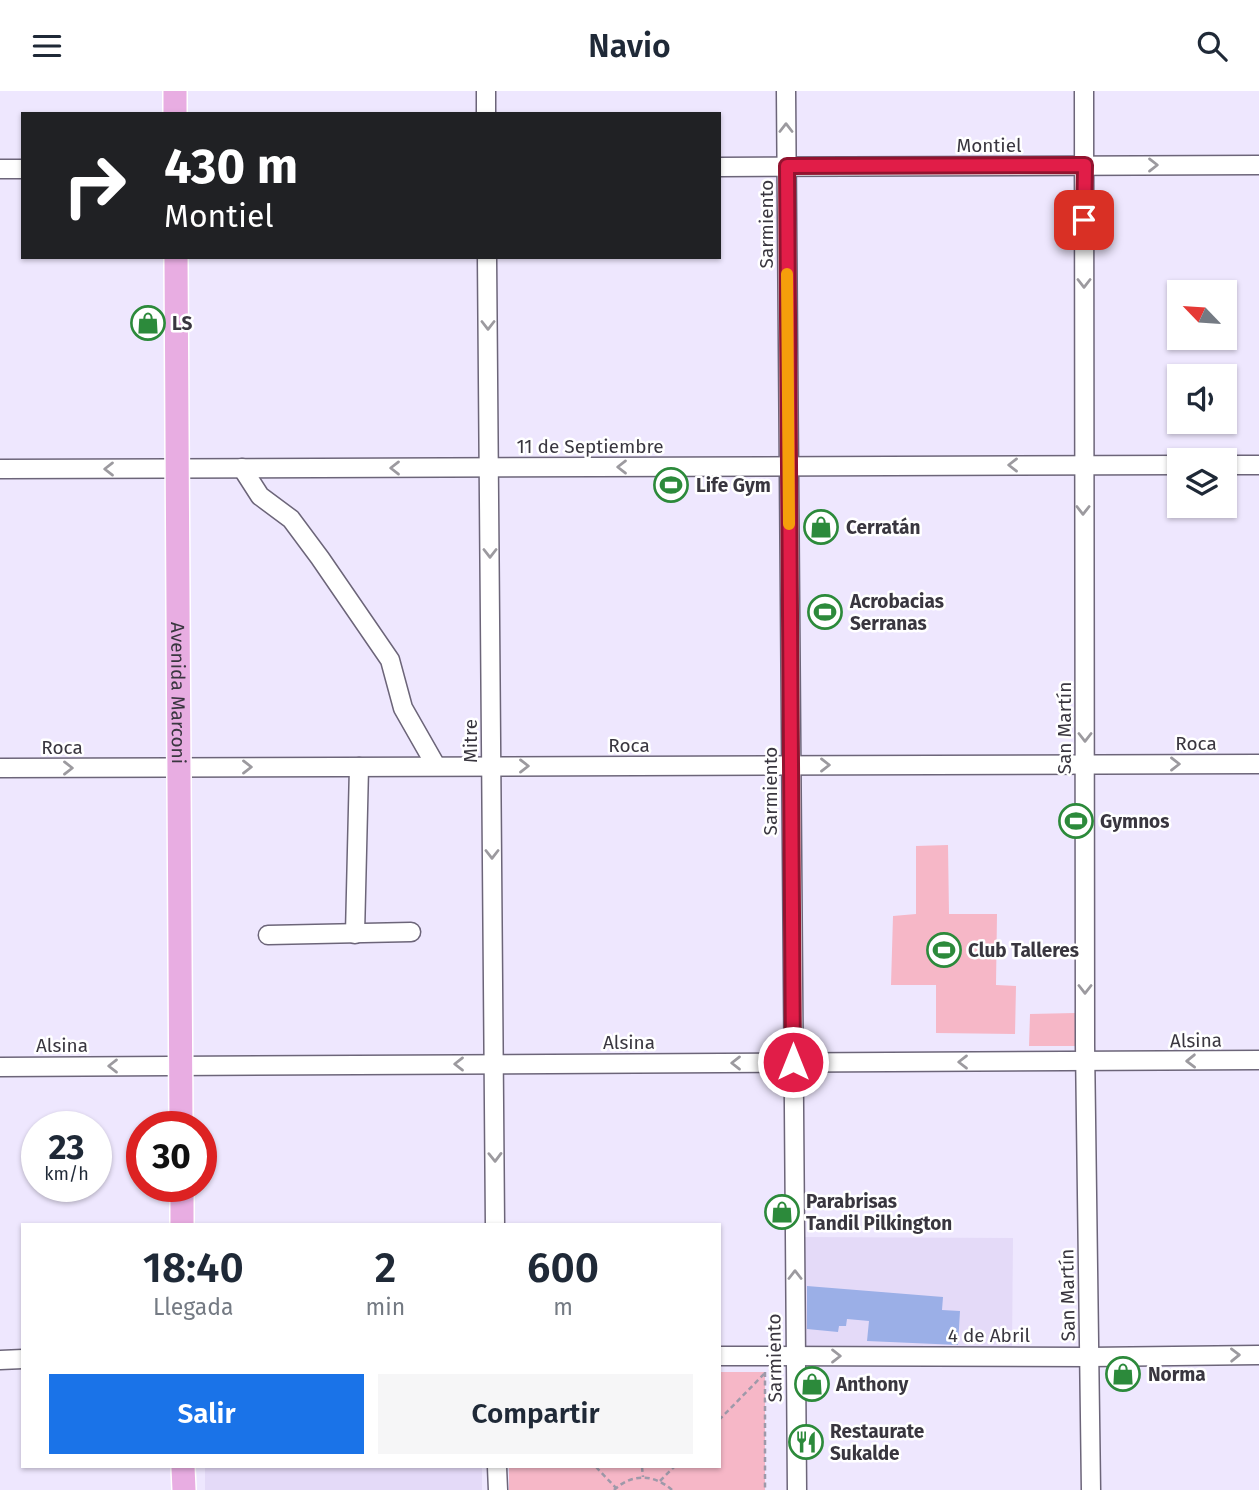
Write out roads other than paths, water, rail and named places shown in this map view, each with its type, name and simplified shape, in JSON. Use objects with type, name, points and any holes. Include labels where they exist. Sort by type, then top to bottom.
[{"type":"main road","points":[[175,91],[175,112]]},
{"type":"main road","name":"Avenida Marconi","points":[[176,259],[181,1111]]},
{"type":"main road","points":[[182,1202],[182,1223]]},
{"type":"main road","points":[[184,1468],[184,1490]]},
{"type":"street","points":[[486,91],[486,112]]},
{"type":"street","name":"Sarmiento","points":[[786,91],[797,1490]]},
{"type":"street","name":"San Martín","points":[[1084,91],[1085,1062],[1091,1490]]},
{"type":"street","name":"Montiel","points":[[721,167],[1259,165]]},
{"type":"street","points":[[0,169],[21,169]]},
{"type":"street","name":"Mitre","points":[[487,259],[495,1223]]},
{"type":"street","name":"11 de Septiembre","points":[[0,469],[1167,465]]},
{"type":"street","points":[[1237,465],[1259,465]]},
{"type":"street","points":[[242,468],[260,496],[291,519],[390,660],[403,708],[436,767]]},
{"type":"street","name":"Roca","points":[[0,768],[1259,764]]},
{"type":"street","points":[[355,934],[359,767]]},
{"type":"street","points":[[268,935],[411,932]]},
{"type":"street","name":"Alsina","points":[[0,1067],[1259,1060]]},
{"type":"street","name":"4 de Abril","points":[[721,1356],[1259,1355]]},
{"type":"street","points":[[0,1360],[21,1360]]},
{"type":"street","points":[[497,1468],[498,1490]]},
{"type":"place","name":"LS","points":[[148,323]]},
{"type":"place","name":"Life Gym","points":[[671,485]]},
{"type":"place","name":"Cerratán","points":[[821,527]]},
{"type":"place","name":"Acrobacias Serranas","points":[[825,612]]},
{"type":"place","name":"Gymnos","points":[[1076,821]]},
{"type":"place","name":"Club Talleres","points":[[944,950]]},
{"type":"place","name":"Parabrisas Tandil Pilkington","points":[[782,1212]]},
{"type":"place","name":"Norma","points":[[1123,1374]]},
{"type":"place","name":"Anthony","points":[[812,1384]]},
{"type":"place","name":"Restaurate Sukalde","points":[[806,1442]]}]
